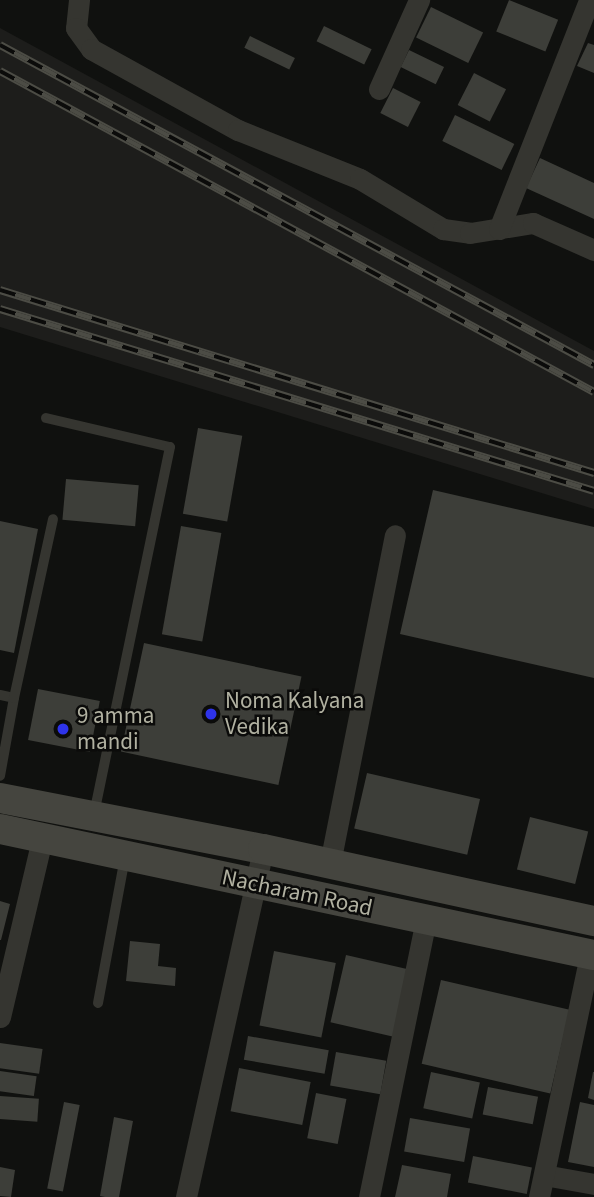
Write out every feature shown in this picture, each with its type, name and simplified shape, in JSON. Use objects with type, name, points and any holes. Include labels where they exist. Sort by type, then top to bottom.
[{"type":"main road","name":"Nacharam Road","points":[[0,798],[264,849],[594,921]]},
{"type":"main road","name":"Nacharam Road","points":[[0,830],[592,955]]},
{"type":"street","points":[[79,0],[75,28],[91,49],[225,124],[360,179],[443,229],[470,233],[541,225],[594,250]]},
{"type":"street","points":[[379,89],[419,0]]},
{"type":"street","points":[[499,229],[589,0]]},
{"type":"street","points":[[330,863],[395,536]]},
{"type":"street","points":[[0,1017],[42,840]]},
{"type":"street","points":[[186,1197],[264,849]]},
{"type":"street","points":[[369,1197],[426,920]]},
{"type":"street","points":[[539,1197],[592,955]]},
{"type":"street","points":[[544,1175],[594,1184]]},
{"type":"lane","points":[[46,418],[170,447],[94,816]]},
{"type":"lane","points":[[0,776],[13,698],[53,519]]},
{"type":"lane","points":[[0,695],[13,698]]},
{"type":"lane","points":[[98,1003],[125,857]]},
{"type":"shaded area","points":[[0,28],[594,351],[594,509],[0,327]]},
{"type":"building","points":[[509,0],[558,20],[545,51],[496,32]]},
{"type":"building","points":[[431,7],[483,32],[468,63],[416,38]]},
{"type":"building","points":[[324,26],[372,49],[364,65],[317,41]]},
{"type":"building","points":[[250,36],[295,58],[289,70],[244,48]]},
{"type":"building","points":[[588,43],[594,45],[594,73],[577,66]]},
{"type":"building","points":[[409,50],[444,67],[436,84],[401,67]]},
{"type":"building","points":[[474,73],[506,89],[490,121],[458,105]]},
{"type":"building","points":[[393,88],[421,102],[408,127],[380,113]]},
{"type":"building","points":[[455,115],[514,144],[502,170],[442,141]]},
{"type":"building","points":[[540,158],[594,183],[594,219],[526,188]]},
{"type":"building","points":[[198,428],[242,436],[227,521],[183,514]]},
{"type":"building","points":[[66,479],[139,485],[135,526],[62,520]]},
{"type":"building","points":[[433,490],[594,527],[594,678],[400,634]]},
{"type":"building","points":[[0,521],[38,529],[14,653],[0,650]]},
{"type":"building","name":"Noma Kalyana Vedika","points":[[181,526],[221,533],[202,641],[162,634]]},
{"type":"building","name":"Noma Kalyana Vedika","points":[[144,643],[301,676],[278,785],[121,752]]},
{"type":"building","points":[[38,689],[100,701],[90,752],[28,740]]},
{"type":"building","points":[[367,773],[480,799],[467,855],[354,829]]},
{"type":"building","points":[[530,817],[588,832],[575,884],[517,869]]},
{"type":"building","points":[[0,901],[10,904],[1,940],[0,940]]},
{"type":"building","points":[[130,941],[160,944],[158,966],[176,968],[175,986],[126,981]]},
{"type":"building","points":[[274,951],[336,963],[321,1038],[259,1026]]},
{"type":"building","points":[[346,955],[411,970],[396,1037],[330,1022]]},
{"type":"building","points":[[441,980],[570,1010],[550,1093],[422,1064]]},
{"type":"building","points":[[248,1036],[329,1050],[325,1074],[244,1060]]},
{"type":"building","points":[[0,1043],[43,1049],[39,1074],[0,1068]]},
{"type":"building","points":[[336,1052],[386,1061],[380,1094],[330,1085]]},
{"type":"building","points":[[239,1068],[311,1082],[302,1125],[231,1111]]},
{"type":"building","points":[[0,1071],[37,1076],[34,1096],[0,1091]]},
{"type":"building","points":[[431,1072],[480,1082],[472,1119],[423,1108]]},
{"type":"building","points":[[594,1072],[594,1100],[588,1098]]},
{"type":"building","points":[[488,1087],[538,1097],[533,1124],[483,1114]]},
{"type":"building","points":[[316,1093],[346,1099],[338,1144],[307,1138]]},
{"type":"building","points":[[0,1096],[39,1099],[37,1122],[0,1119]]},
{"type":"building","points":[[64,1102],[80,1105],[63,1191],[47,1188]]},
{"type":"building","points":[[580,1102],[594,1105],[594,1167],[568,1162]]},
{"type":"building","points":[[114,1117],[133,1121],[119,1197],[105,1197],[100,1196]]},
{"type":"building","points":[[410,1118],[470,1129],[464,1162],[404,1151]]},
{"type":"building","points":[[473,1156],[532,1167],[527,1194],[468,1183]]},
{"type":"building","points":[[402,1165],[451,1174],[447,1197],[395,1197]]},
{"type":"building","points":[[0,1167],[15,1170],[11,1197],[0,1196]]},
{"type":"railway","points":[[0,45],[594,365]]},
{"type":"railway","points":[[0,71],[594,392]]},
{"type":"railway","points":[[0,290],[594,473]]},
{"type":"railway","points":[[0,309],[594,491]]},
{"type":"place","name":"Noma Kalyana Vedika","points":[[211,714]]},
{"type":"place","name":"9 amma mandi","points":[[63,729]]}]
